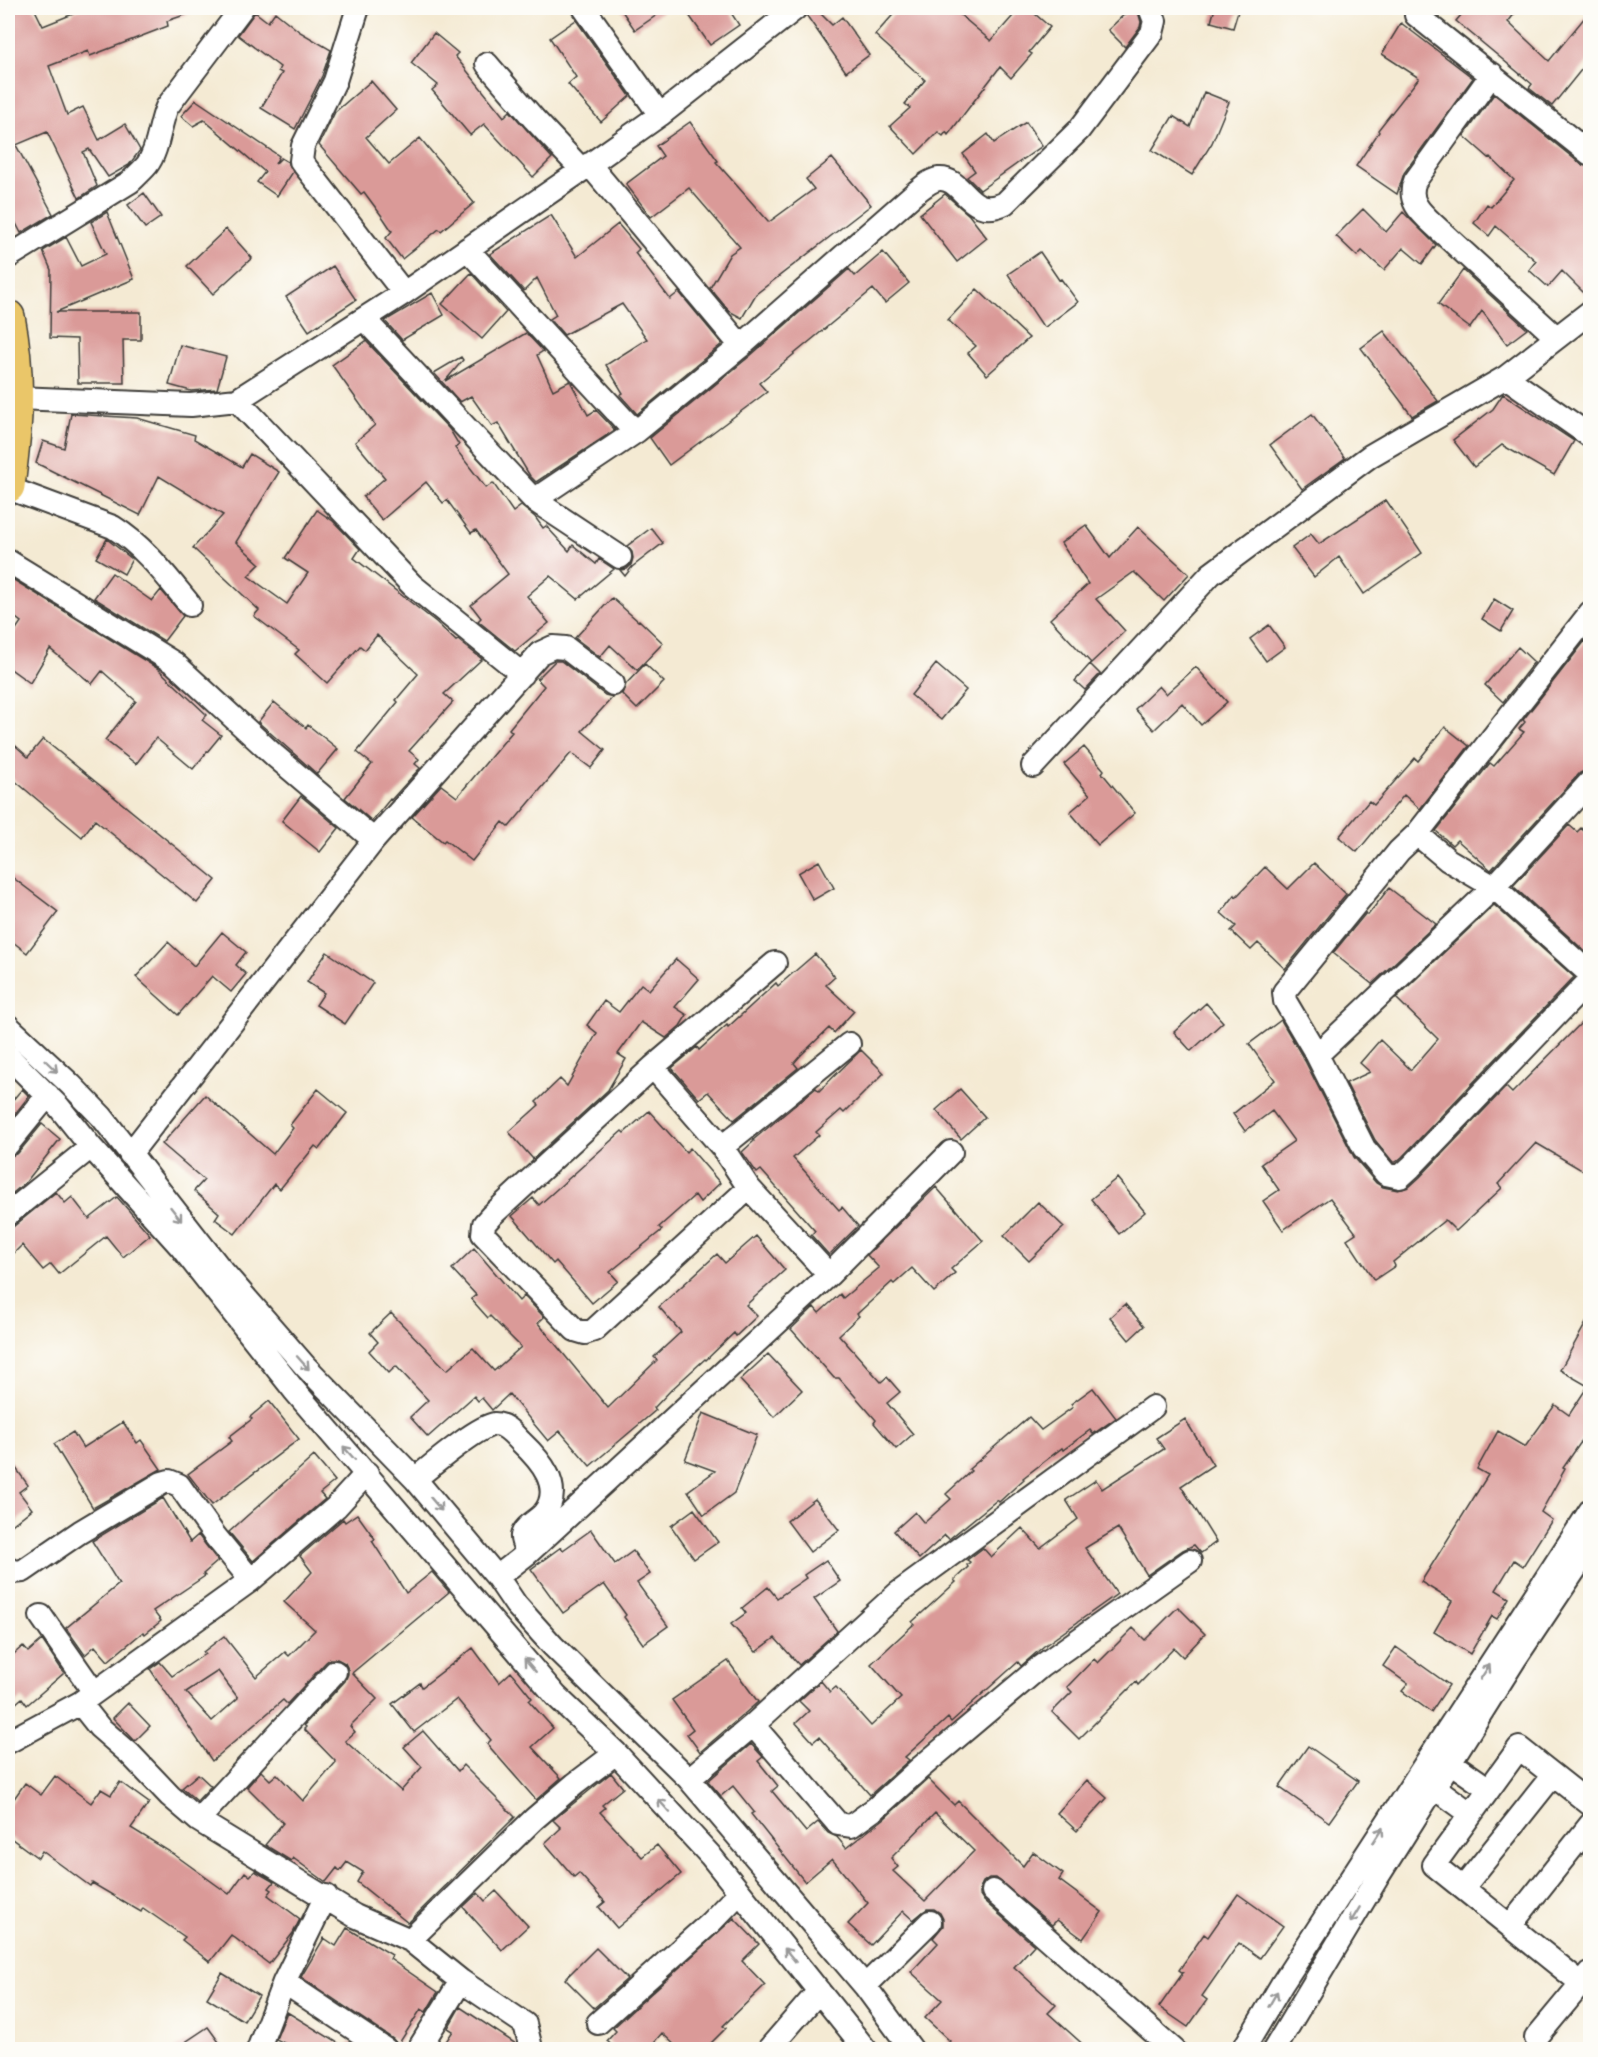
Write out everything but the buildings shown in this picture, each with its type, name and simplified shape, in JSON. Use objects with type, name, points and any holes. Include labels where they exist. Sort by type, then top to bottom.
[{"type":"highway","points":[[8,317],[16,370],[17,398],[8,487]]},
{"type":"street","points":[[8,257],[130,182],[147,165],[167,107],[242,8]]},
{"type":"street","points":[[358,8],[335,81],[303,146],[301,161],[404,293]]},
{"type":"street","points":[[584,8],[660,115]]},
{"type":"street","points":[[17,398],[190,405],[237,400],[404,293],[586,167],[660,115],[795,8]]},
{"type":"street","points":[[534,500],[637,431],[741,346],[930,182],[938,179],[950,181],[976,204],[987,208],[1005,203],[1079,130],[1126,68],[1152,33],[1155,21],[1150,8]]},
{"type":"street","points":[[1416,15],[1590,154]]},
{"type":"street","points":[[487,64],[534,119],[586,167],[741,346]]},
{"type":"street","points":[[1492,74],[1415,181],[1412,193],[1414,203],[1426,218],[1556,337]]},
{"type":"street","points":[[467,249],[626,422],[637,431]]},
{"type":"street","points":[[1033,766],[1211,574],[1370,456],[1506,377],[1590,312]]},
{"type":"street","points":[[364,319],[534,500],[620,557]]},
{"type":"street","points":[[1506,377],[1590,436]]},
{"type":"street","points":[[237,400],[412,585],[522,674]]},
{"type":"street","points":[[8,487],[113,527],[141,548],[190,605]]},
{"type":"street","points":[[8,561],[174,663],[275,756],[374,840]]},
{"type":"street","points":[[1590,613],[1417,834],[1399,850],[1284,992],[1285,1001],[1317,1055],[1364,1148],[1386,1174],[1400,1177],[1590,980]]},
{"type":"street","points":[[130,1154],[374,840],[540,653],[553,647],[559,647],[575,655],[613,684]]},
{"type":"street","points":[[1317,1055],[1494,887],[1590,782]]},
{"type":"street","points":[[1417,834],[1448,860],[1494,887],[1590,974]]},
{"type":"street","points":[[749,1188],[594,1330],[585,1333],[575,1330],[483,1234],[483,1224],[653,1067],[775,963]]},
{"type":"street","points":[[8,1026],[102,1117],[219,1267],[306,1366],[415,1479],[497,1577],[516,1605],[553,1646],[689,1779],[865,1986],[912,2049]]},
{"type":"street","points":[[722,1147],[849,1044]]},
{"type":"street","points":[[8,1056],[48,1095],[91,1148],[181,1247],[294,1390],[556,1696],[616,1753],[710,1855],[866,2049]]},
{"type":"street","points":[[653,1067],[722,1147],[749,1188],[829,1275]]},
{"type":"street","points":[[8,1144],[48,1095]]},
{"type":"street","points":[[8,1214],[91,1148]]},
{"type":"street","points":[[497,1577],[528,1553],[829,1275],[951,1152]]},
{"type":"street","points":[[689,1779],[753,1725],[897,1593],[1153,1407]]},
{"type":"street","points":[[415,1479],[487,1427],[494,1424],[507,1428],[532,1452],[550,1479],[550,1500],[545,1513],[522,1535],[528,1553]]},
{"type":"street","points":[[8,1742],[119,1676],[251,1580],[330,1513],[367,1473]]},
{"type":"street","points":[[8,1568],[13,1572],[22,1571],[80,1532],[162,1483],[170,1481],[179,1485],[215,1536],[251,1580]]},
{"type":"street","points":[[1274,2049],[1515,1659],[1538,1609],[1590,1511]]},
{"type":"street","points":[[1244,2049],[1282,1984],[1538,1609],[1590,1547]]},
{"type":"street","points":[[753,1725],[838,1824],[851,1826],[876,1808],[1040,1666],[1190,1561]]},
{"type":"street","points":[[497,1625],[516,1605]]},
{"type":"street","points":[[41,1616],[87,1697],[99,1727],[130,1754],[170,1796],[198,1820],[326,1896],[355,1916],[410,1940],[461,1981],[525,2024],[529,2049]]},
{"type":"street","points":[[198,1820],[335,1672]]},
{"type":"street","points":[[1536,2038],[1586,1977],[1510,1926],[1434,1865],[1519,1748],[1590,1804]]},
{"type":"street","points":[[410,1940],[534,1820],[575,1784],[616,1753]]},
{"type":"street","points":[[1450,1762],[1489,1789]]},
{"type":"street","points":[[1463,1888],[1553,1775]]},
{"type":"street","points":[[1434,1788],[1471,1814]]},
{"type":"street","points":[[1510,1926],[1590,1825]]},
{"type":"street","points":[[993,1891],[1174,2049]]},
{"type":"street","points":[[598,2023],[710,1923],[739,1893]]},
{"type":"street","points":[[258,2049],[284,1982],[326,1896]]},
{"type":"street","points":[[865,1986],[930,1922]]},
{"type":"street","points":[[418,2049],[461,1981]]},
{"type":"street","points":[[284,1982],[386,2049]]},
{"type":"street","points":[[768,2049],[819,1991]]}]
